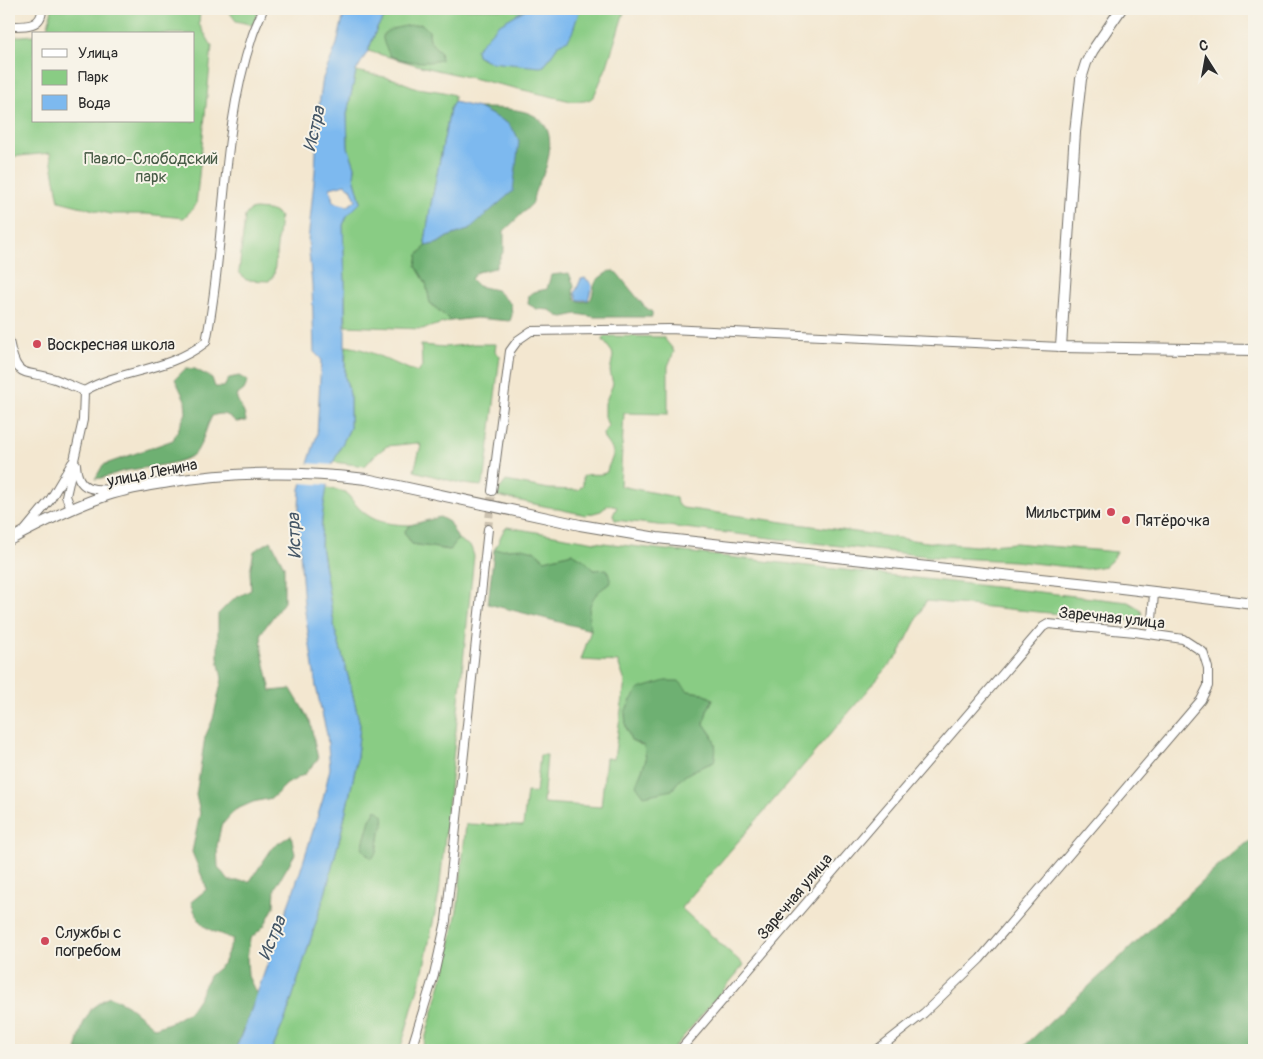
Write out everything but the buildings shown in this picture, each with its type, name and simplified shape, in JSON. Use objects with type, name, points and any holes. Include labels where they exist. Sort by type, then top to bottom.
[{"type":"main road","points":[[1121,9],[1092,50],[1081,79],[1075,132],[1061,347],[1254,350]]},
{"type":"main road","name":"улица Ленина","points":[[9,540],[71,509],[102,497],[134,488],[187,479],[285,472],[366,479],[580,525],[656,538],[1254,604]]},
{"type":"street","points":[[9,26],[32,25],[41,18],[42,9]]},
{"type":"street","points":[[9,341],[12,356],[20,369],[35,376],[55,380],[84,391],[103,381],[152,369],[174,361],[206,342],[215,288],[232,131],[240,84],[252,34],[264,9]]},
{"type":"street","points":[[492,491],[510,351],[518,340],[530,331],[670,329],[1061,347]]},
{"type":"street","points":[[71,509],[66,496],[83,420],[84,391]]},
{"type":"street","points":[[76,457],[76,471],[79,480],[86,487],[106,490],[134,488]]},
{"type":"street","points":[[22,533],[50,500],[76,457]]},
{"type":"street","points":[[411,1050],[434,975],[446,921],[488,529]]},
{"type":"street","points":[[1152,634],[1154,593]]},
{"type":"street","name":"Заречная улица","points":[[680,1050],[1043,626],[1048,624],[1152,634],[1183,640],[1203,652],[1208,668],[1208,686],[1201,700],[980,959],[924,1013],[877,1050]]},
{"type":"green space","name":"Павло-Слободский парк","points":[[52,9],[200,9],[199,24],[212,46],[196,205],[184,218],[146,214],[110,214],[59,201],[50,153],[9,157],[9,37],[32,35],[32,122],[195,122],[195,32],[46,32]]},
{"type":"green space","points":[[227,9],[259,9],[253,25],[236,21]]},
{"type":"green space","points":[[390,9],[526,9],[518,13],[476,49],[477,55],[483,59],[544,66],[577,17],[580,9],[625,9],[607,66],[594,96],[589,100],[583,101],[571,101],[424,67],[368,51],[377,28]],"holes":[[[422,24],[429,31],[432,43],[440,51],[416,61],[390,56],[394,29]]]},
{"type":"green space","points":[[422,24],[429,31],[432,43],[440,51],[441,60],[416,62],[390,56],[383,41],[385,33],[400,27]]},
{"type":"green space","points":[[356,71],[394,79],[417,88],[454,95],[430,209],[426,246],[418,255],[416,266],[426,283],[430,303],[451,321],[422,329],[346,326],[343,225],[347,216],[361,202],[354,177],[355,167],[348,147],[347,114]]},
{"type":"green space","points":[[479,108],[510,109],[535,116],[543,123],[548,134],[550,148],[546,167],[536,189],[533,203],[504,231],[504,250],[495,268],[477,272],[471,279],[478,286],[496,290],[511,304],[512,315],[510,321],[476,318],[451,321],[430,303],[426,283],[416,266],[418,255],[426,246],[468,230],[507,123]]},
{"type":"green space","points":[[250,210],[272,211],[280,217],[274,275],[269,281],[246,280],[239,272],[245,216]]},
{"type":"green space","points":[[608,271],[617,273],[644,306],[652,312],[652,317],[595,317],[577,314],[563,317],[550,310],[537,309],[528,304],[529,295],[533,292],[547,289],[551,275],[569,273],[574,286],[573,291],[576,300],[588,301],[591,299],[598,280]]},
{"type":"green space","points":[[604,336],[663,337],[674,352],[668,366],[668,414],[624,413],[620,486],[676,497],[677,504],[683,508],[927,542],[976,546],[1015,543],[1117,552],[1105,566],[1087,569],[1014,561],[935,557],[615,520],[613,515],[617,507],[608,505],[601,511],[586,515],[497,496],[506,481],[549,489],[578,490],[583,485],[583,476],[607,472],[613,452],[603,434],[608,426],[605,417],[605,403],[613,384],[610,371],[613,356],[603,340]]},
{"type":"green space","points":[[496,344],[495,352],[500,356],[485,476],[481,486],[464,484],[414,471],[421,445],[417,443],[387,446],[365,466],[333,462],[350,428],[350,394],[345,377],[346,346],[365,350],[418,372],[422,366],[421,345],[445,347]]},
{"type":"green space","points":[[186,368],[195,369],[212,378],[215,387],[224,387],[229,378],[239,376],[248,381],[244,390],[236,396],[246,421],[236,422],[222,414],[212,416],[197,451],[191,456],[173,463],[128,470],[95,479],[103,465],[173,440],[186,413],[185,400],[175,379]]},
{"type":"green space","points":[[326,488],[346,492],[359,508],[373,518],[389,523],[410,525],[404,532],[412,544],[449,550],[458,539],[471,547],[474,556],[439,894],[423,971],[400,1050],[272,1050],[287,1014],[325,894],[356,766],[360,725],[335,630],[321,546]],"holes":[[[376,810],[384,825],[380,833],[377,852],[362,848],[370,820]]]},
{"type":"green space","points":[[440,517],[449,522],[458,539],[450,550],[412,544],[404,532],[410,525]]},
{"type":"green space","points":[[507,527],[595,542],[1128,602],[1140,609],[1143,618],[1142,622],[926,601],[899,654],[681,908],[744,965],[672,1050],[422,1050],[447,962],[458,905],[466,824],[523,826],[527,792],[536,793],[540,755],[547,755],[543,803],[601,807],[606,758],[614,759],[625,682],[618,662],[581,660],[591,630],[588,616],[590,603],[598,590],[610,583],[572,553],[545,560],[527,550],[494,550]],"holes":[[[688,691],[701,693],[713,699],[707,711],[704,724],[712,735],[714,762],[695,769],[680,779],[672,790],[636,785],[646,760],[644,746],[631,740],[626,727],[625,712]]]},
{"type":"green space","points":[[271,541],[284,566],[284,602],[261,633],[262,651],[271,691],[291,689],[310,721],[318,759],[305,774],[287,784],[272,798],[253,802],[235,810],[221,826],[217,846],[218,867],[229,881],[250,881],[273,847],[291,835],[295,854],[275,888],[274,907],[264,926],[250,939],[247,958],[248,976],[257,995],[235,1050],[76,1050],[83,1024],[92,1008],[109,996],[127,1005],[155,1028],[172,1022],[189,1012],[200,996],[209,976],[223,964],[233,939],[202,924],[191,902],[207,889],[192,852],[200,813],[196,795],[205,737],[213,719],[222,679],[218,658],[218,614],[232,600],[251,590],[250,571],[254,551]]},
{"type":"green space","points":[[522,548],[535,551],[545,560],[572,553],[584,560],[594,570],[607,569],[611,583],[598,592],[591,602],[589,615],[591,630],[488,604],[494,550]]},
{"type":"green space","points":[[665,681],[679,681],[688,691],[701,693],[713,699],[707,711],[704,724],[715,742],[714,762],[696,769],[680,779],[672,790],[644,796],[636,785],[646,760],[644,746],[631,740],[626,727],[625,712],[639,689]]},
{"type":"green space","points":[[376,809],[383,815],[384,825],[380,833],[377,852],[371,859],[362,848],[370,820]]},
{"type":"green space","points":[[1254,839],[1254,1050],[1020,1050],[1236,850]]},
{"type":"water","points":[[345,9],[390,9],[377,28],[368,51],[356,71],[347,114],[348,147],[355,167],[354,177],[361,202],[347,216],[343,225],[345,377],[350,394],[350,428],[330,469],[322,517],[321,546],[335,630],[360,725],[356,766],[325,894],[287,1014],[272,1050],[235,1050],[300,872],[323,799],[330,768],[327,735],[316,687],[304,605],[298,525],[300,489],[317,435],[321,359],[314,352],[312,285],[308,241],[315,171],[318,111],[323,78],[337,44]],"holes":[[[345,184],[351,188],[356,200],[348,206],[333,202],[330,188]]]},
{"type":"water","points":[[526,9],[580,9],[568,40],[559,44],[544,66],[490,62],[477,55],[476,49],[498,25]]},
{"type":"water","points":[[454,102],[479,108],[507,123],[515,132],[519,141],[513,191],[468,230],[426,246],[430,209],[450,109]]},
{"type":"water","points":[[585,278],[591,283],[592,287],[588,300],[578,300],[575,293],[581,279]]},
{"type":"pier","points":[[305,463],[335,465],[329,485],[300,483]]},
{"type":"tunnel","points":[[488,529],[492,491]]},
{"type":"place","name":"Воскресная школа","points":[[37,344]]},
{"type":"place","name":"Мильстрим","points":[[1111,512]]},
{"type":"place","name":"Пятёрочка","points":[[1126,520]]},
{"type":"place","name":"Службы с погребом","points":[[45,941]]},
{"type":"water label","name":"Истра","points":[[314,129]]},
{"type":"water label","name":"Истра","points":[[294,536]]},
{"type":"water label","name":"Истра","points":[[272,938]]}]
